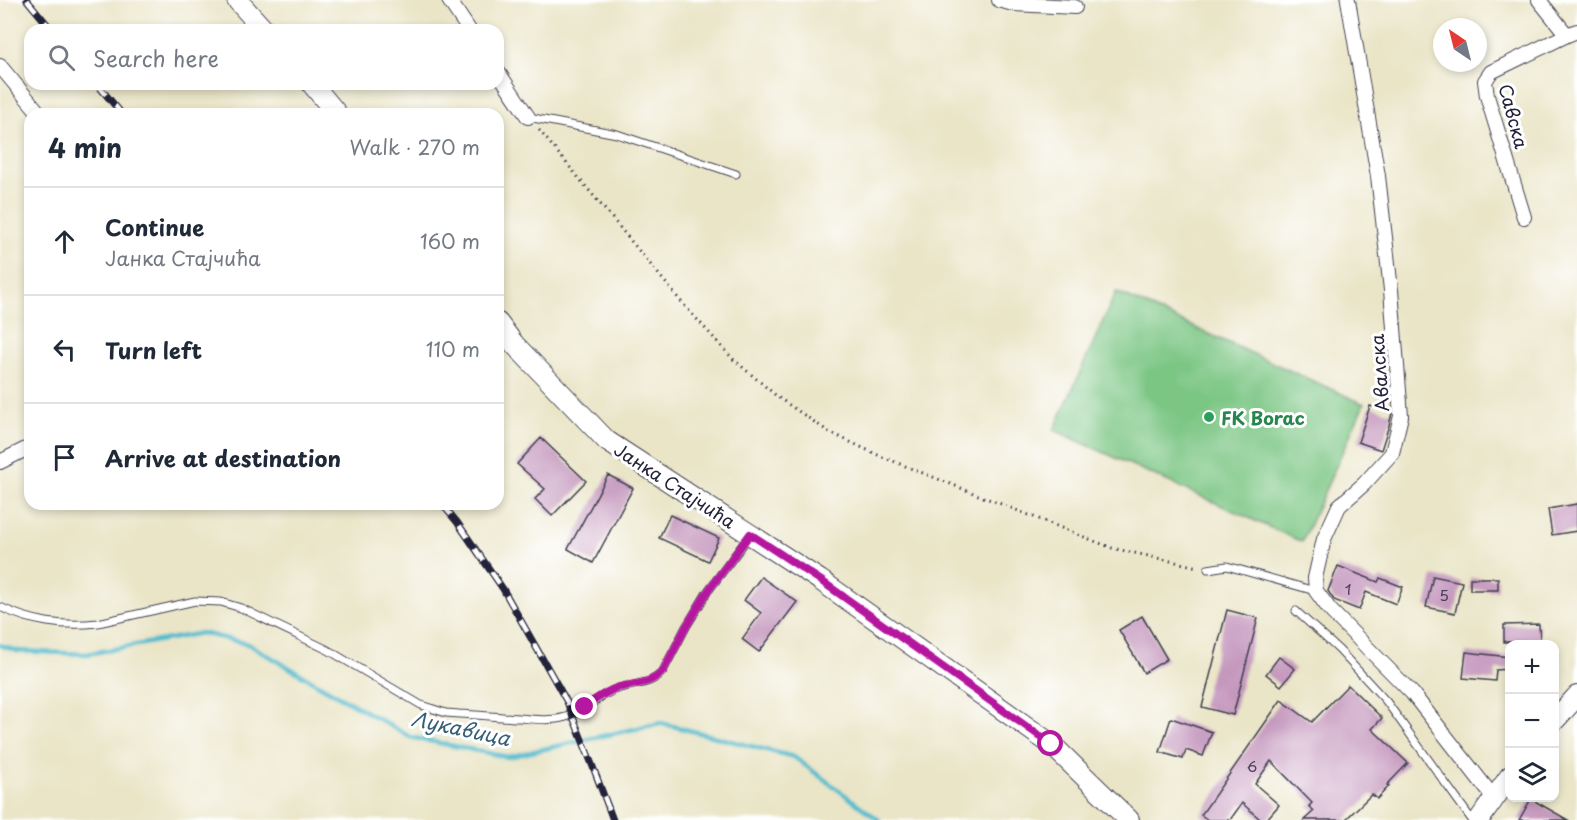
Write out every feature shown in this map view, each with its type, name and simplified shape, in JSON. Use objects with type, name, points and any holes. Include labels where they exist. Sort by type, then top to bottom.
[{"type":"street","points":[[237,0],[259,24]]},
{"type":"street","points":[[449,0],[466,24]]},
{"type":"street","points":[[999,0],[1013,4],[1075,6]]},
{"type":"street","name":"Авалска","points":[[1316,591],[1315,578],[1324,539],[1339,506],[1364,484],[1392,453],[1401,416],[1391,290],[1378,176],[1348,0]]},
{"type":"street","points":[[1539,0],[1572,33]]},
{"type":"street","name":"Савска","points":[[1524,217],[1487,96],[1485,81],[1491,72],[1572,33]]},
{"type":"street","points":[[0,66],[35,108]]},
{"type":"street","points":[[504,81],[528,117]]},
{"type":"street","points":[[317,90],[332,108]]},
{"type":"street","name":"Јанка Стајчића","points":[[504,331],[606,441],[820,580],[1051,744],[1129,820]]},
{"type":"street","points":[[0,462],[24,450]]},
{"type":"street","points":[[1316,591],[1330,610],[1412,693],[1494,798]]},
{"type":"street","points":[[1559,716],[1577,696]]},
{"type":"street","points":[[1479,820],[1505,782]]},
{"type":"lane","points":[[528,117],[618,134],[735,174]]},
{"type":"lane","points":[[0,607],[32,620],[65,625],[98,623],[195,601],[221,602],[241,608],[328,650],[421,705],[446,713],[554,719],[571,716],[614,689],[648,682],[658,677],[708,591],[750,534]]},
{"type":"lane","points":[[1208,569],[1227,566],[1316,591]]},
{"type":"lane","points":[[1296,611],[1339,650],[1386,701],[1472,820]]},
{"type":"path","points":[[528,117],[684,305],[734,359],[779,398],[829,432],[880,456],[1112,548],[1208,569]]},
{"type":"green space","name":"FK Borac","points":[[1116,292],[1364,404],[1302,542],[1054,430]]},
{"type":"building","points":[[1370,406],[1392,413],[1381,450],[1358,442]]},
{"type":"building","points":[[541,438],[586,481],[552,516],[535,499],[545,489],[517,464]]},
{"type":"building","points":[[608,475],[633,488],[593,563],[568,549]]},
{"type":"building","points":[[1577,504],[1577,531],[1552,535],[1548,509]]},
{"type":"building","points":[[670,515],[719,538],[708,561],[659,538]]},
{"type":"building","points":[[1338,566],[1378,582],[1380,578],[1403,587],[1396,604],[1366,592],[1359,610],[1334,600],[1328,591]]},
{"type":"building","points":[[1433,576],[1462,582],[1455,613],[1426,607]]},
{"type":"building","points":[[761,577],[797,602],[759,652],[742,639],[761,613],[744,600]]},
{"type":"building","points":[[1470,578],[1498,578],[1498,590],[1470,590]]},
{"type":"building","points":[[1227,610],[1258,618],[1233,715],[1202,707]]},
{"type":"building","points":[[1142,616],[1167,659],[1144,673],[1119,630]]},
{"type":"building","points":[[1539,624],[1540,640],[1505,640],[1504,642],[1504,625]]},
{"type":"building","points":[[1466,652],[1505,657],[1505,669],[1496,670],[1495,681],[1463,678]]},
{"type":"building","points":[[1279,657],[1295,669],[1281,686],[1266,674]]},
{"type":"building","points":[[1348,685],[1382,718],[1372,729],[1408,763],[1377,799],[1372,794],[1345,820],[1304,820],[1314,811],[1309,806],[1312,803],[1271,761],[1255,784],[1279,805],[1266,820],[1261,820],[1242,803],[1230,820],[1208,820],[1201,815],[1281,700],[1312,722]]},
{"type":"building","points":[[1171,718],[1212,732],[1203,756],[1186,750],[1183,759],[1160,752]]},
{"type":"building","points":[[1529,802],[1536,802],[1568,820],[1519,820]]},
{"type":"waterway","name":"Лукавица","points":[[0,645],[17,651],[87,654],[202,633],[248,644],[410,737],[508,757],[661,723],[794,757],[879,820]]},
{"type":"railway","points":[[27,0],[47,24]]},
{"type":"railway","points":[[102,90],[117,108]]},
{"type":"railway","points":[[447,510],[503,589],[567,702],[613,820]]},
{"type":"place","name":"FK Borac","points":[[1209,417]]},
{"type":"route","points":[[585,707],[614,689],[648,682],[658,677],[708,591],[750,534],[820,580],[1051,744]]}]
